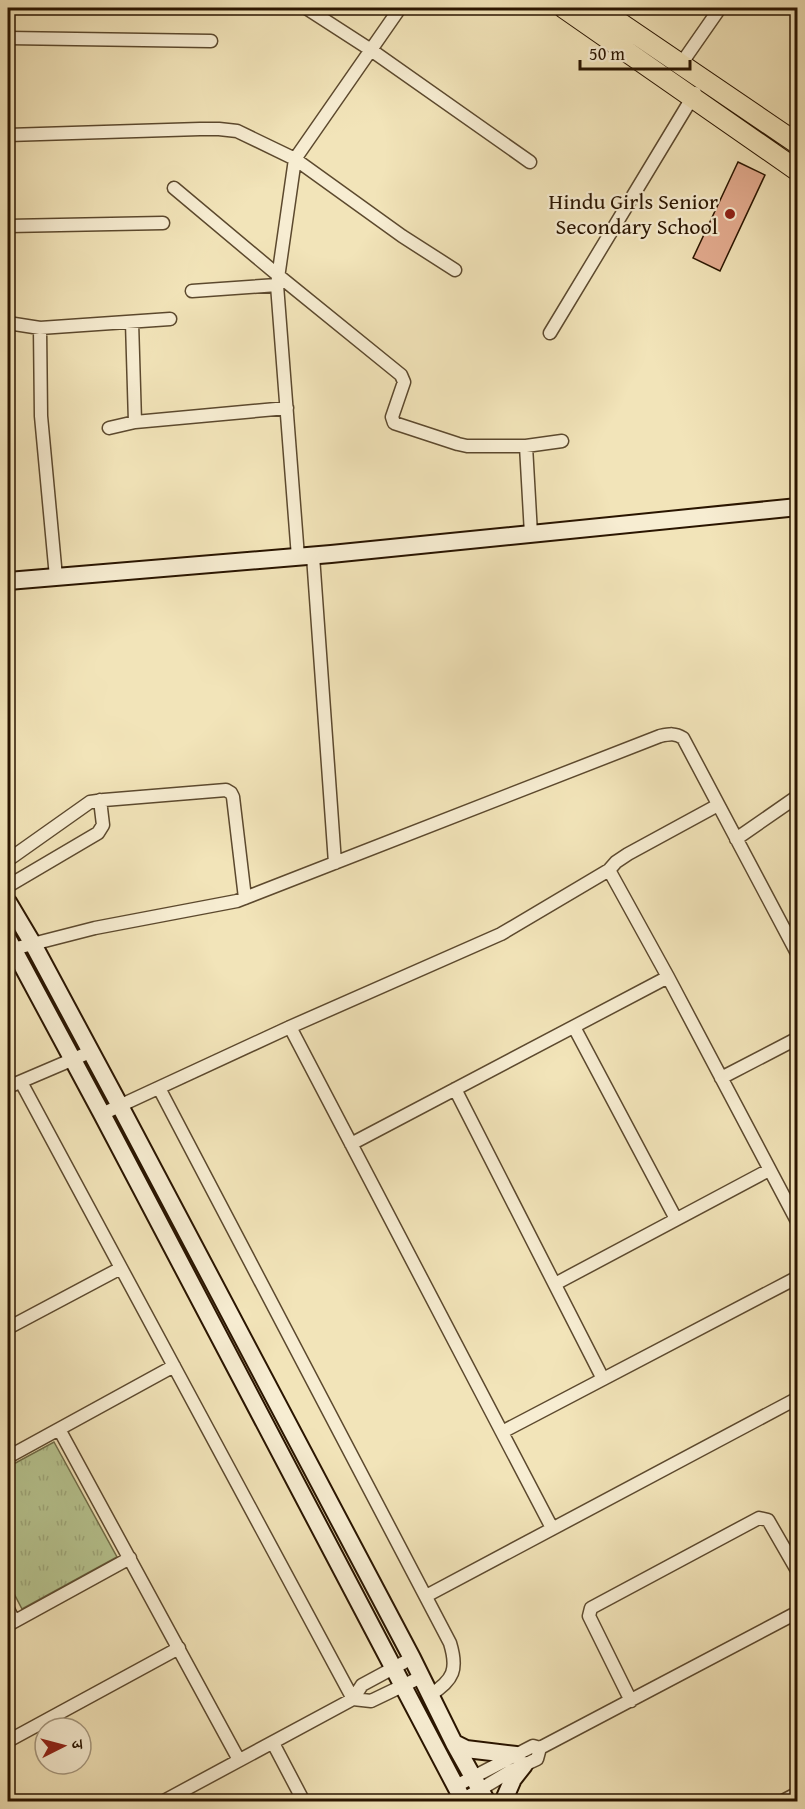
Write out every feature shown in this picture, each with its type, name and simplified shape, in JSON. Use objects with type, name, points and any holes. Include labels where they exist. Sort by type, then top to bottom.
[{"type":"main road","points":[[564,8],[798,171]]},
{"type":"main road","points":[[598,8],[798,144]]},
{"type":"main road","points":[[8,580],[305,556],[798,507]]},
{"type":"main road","points":[[12,912],[33,944],[120,1106],[480,1790]]},
{"type":"main road","points":[[9,941],[404,1685],[460,1797]]},
{"type":"main road","points":[[454,1743],[466,1749],[520,1760],[503,1802]]},
{"type":"street","points":[[306,8],[530,162]]},
{"type":"street","points":[[335,863],[305,556],[287,408],[278,281],[295,159],[400,8]]},
{"type":"street","points":[[681,64],[720,8]]},
{"type":"street","points":[[8,38],[211,41]]},
{"type":"street","points":[[550,333],[703,79]]},
{"type":"street","points":[[8,135],[189,129],[237,131],[295,159],[402,236],[455,270]]},
{"type":"street","points":[[174,188],[278,281],[403,376],[404,382],[392,417],[394,423],[458,444],[526,446],[562,441]]},
{"type":"street","points":[[8,226],[163,224]]},
{"type":"street","points":[[192,291],[278,281]]},
{"type":"street","points":[[8,323],[39,328],[170,319]]},
{"type":"street","points":[[132,321],[135,422]]},
{"type":"street","points":[[39,328],[41,416],[56,577]]},
{"type":"street","points":[[108,428],[135,422],[287,408]]},
{"type":"street","points":[[526,446],[531,534]]},
{"type":"street","points":[[12,912],[9,941],[33,944],[94,928],[237,901],[649,740],[677,734],[683,738],[798,955]]},
{"type":"street","points":[[8,860],[87,804],[100,800],[222,790],[229,792],[233,797],[245,898]]},
{"type":"street","points":[[736,839],[798,796]]},
{"type":"street","points":[[8,886],[98,832],[103,825],[100,800]]},
{"type":"street","points":[[102,1114],[501,934],[609,870],[628,854],[718,805]]},
{"type":"street","points":[[609,870],[798,1223]]},
{"type":"street","points":[[785,932],[798,925]]},
{"type":"street","points":[[351,1144],[668,977]]},
{"type":"street","points":[[574,1027],[676,1219]]},
{"type":"street","points":[[290,1028],[552,1528]]},
{"type":"street","points":[[721,1078],[798,1038]]},
{"type":"street","points":[[8,1088],[90,1052]]},
{"type":"street","points":[[21,1082],[352,1700]]},
{"type":"street","points":[[159,1088],[450,1643],[455,1666],[451,1676],[430,1695]]},
{"type":"street","points":[[455,1089],[603,1379]]},
{"type":"street","points":[[555,1284],[769,1170]]},
{"type":"street","points":[[8,1328],[121,1268]]},
{"type":"street","points":[[502,1432],[798,1277]]},
{"type":"street","points":[[8,1457],[174,1366]]},
{"type":"street","points":[[426,1596],[798,1398]]},
{"type":"street","points":[[59,1428],[239,1760]]},
{"type":"street","points":[[631,1701],[589,1616],[591,1608],[759,1518],[768,1520],[798,1572]]},
{"type":"street","points":[[8,1609],[11,1623],[130,1558]]},
{"type":"street","points":[[460,1797],[480,1790],[520,1760],[533,1746],[540,1748],[798,1612]]},
{"type":"street","points":[[8,1741],[178,1648]]},
{"type":"street","points":[[162,1802],[352,1700],[362,1685],[412,1658]]},
{"type":"street","points":[[352,1700],[371,1701],[421,1677]]},
{"type":"street","points":[[273,1743],[304,1802]]},
{"type":"street","points":[[781,1802],[798,1793]]},
{"type":"green space","points":[[54,1442],[117,1557],[22,1609],[8,1582],[8,1467]]},
{"type":"building","points":[[738,162],[765,175],[720,271],[693,258]]},
{"type":"place","name":"Hindu Girls Senior Secondary School","points":[[730,214]]}]
